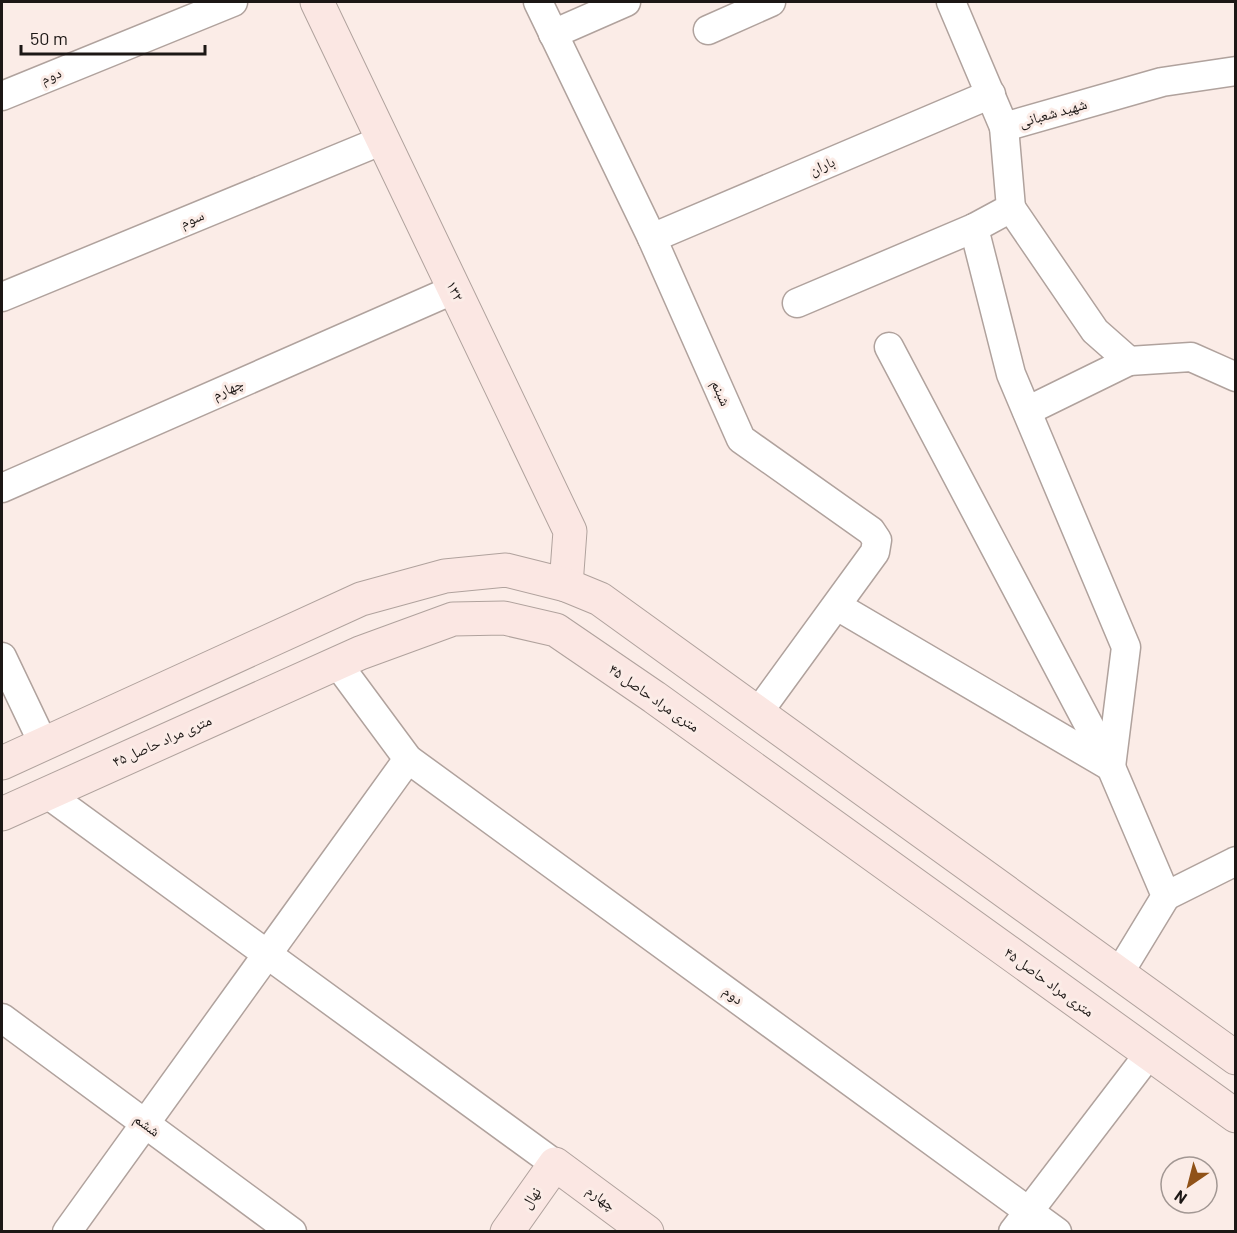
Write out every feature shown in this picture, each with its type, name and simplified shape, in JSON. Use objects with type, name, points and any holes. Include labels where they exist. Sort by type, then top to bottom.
[{"type":"street","name":"دوم","points":[[2,96],[233,2]]},
{"type":"street","name":"۱۳۲","points":[[317,2],[570,531],[566,585]]},
{"type":"street","name":"شبنم","points":[[538,2],[652,238],[741,440],[871,531],[877,540],[875,552],[757,714]]},
{"type":"street","points":[[553,34],[626,2]]},
{"type":"street","points":[[708,30],[771,2]]},
{"type":"street","name":"شهید شعبانی","points":[[960,4],[1004,127],[1162,82],[1236,71]]},
{"type":"street","name":"باران","points":[[652,238],[991,94]]},
{"type":"street","points":[[1004,127],[1011,208],[1095,331],[1129,361]]},
{"type":"street","name":"سوم","points":[[2,297],[383,140]]},
{"type":"street","points":[[797,303],[974,228],[1011,208]]},
{"type":"street","points":[[974,228],[1011,374],[1126,647],[1111,767]]},
{"type":"street","name":"چهارم","points":[[2,489],[455,289]]},
{"type":"street","points":[[889,347],[1111,767],[1166,896]]},
{"type":"street","points":[[1027,411],[1129,361],[1191,357],[1236,377]]},
{"type":"street","points":[[2,763],[361,599],[445,576],[506,570],[566,585],[600,599],[1236,1058]]},
{"type":"street","points":[[837,606],[1111,767]]},
{"type":"street","name":"۴۵ متری مراد حاصل","points":[[2,814],[337,663],[453,619],[504,618],[556,630],[664,704],[1236,1116]]},
{"type":"street","points":[[2,657],[43,743]]},
{"type":"street","name":"دوم","points":[[337,663],[408,759],[1021,1221],[1057,1232]]},
{"type":"street","points":[[66,1232],[408,759]]},
{"type":"street","points":[[46,793],[555,1164]]},
{"type":"street","points":[[1118,975],[1166,896],[1236,861]]},
{"type":"street","name":"ششم","points":[[2,1018],[292,1232]]},
{"type":"street","points":[[1021,1221],[1149,1054]]},
{"type":"street","name":"چهارم","points":[[555,1164],[647,1232]]},
{"type":"street","name":"نهال","points":[[507,1232],[555,1164]]}]
